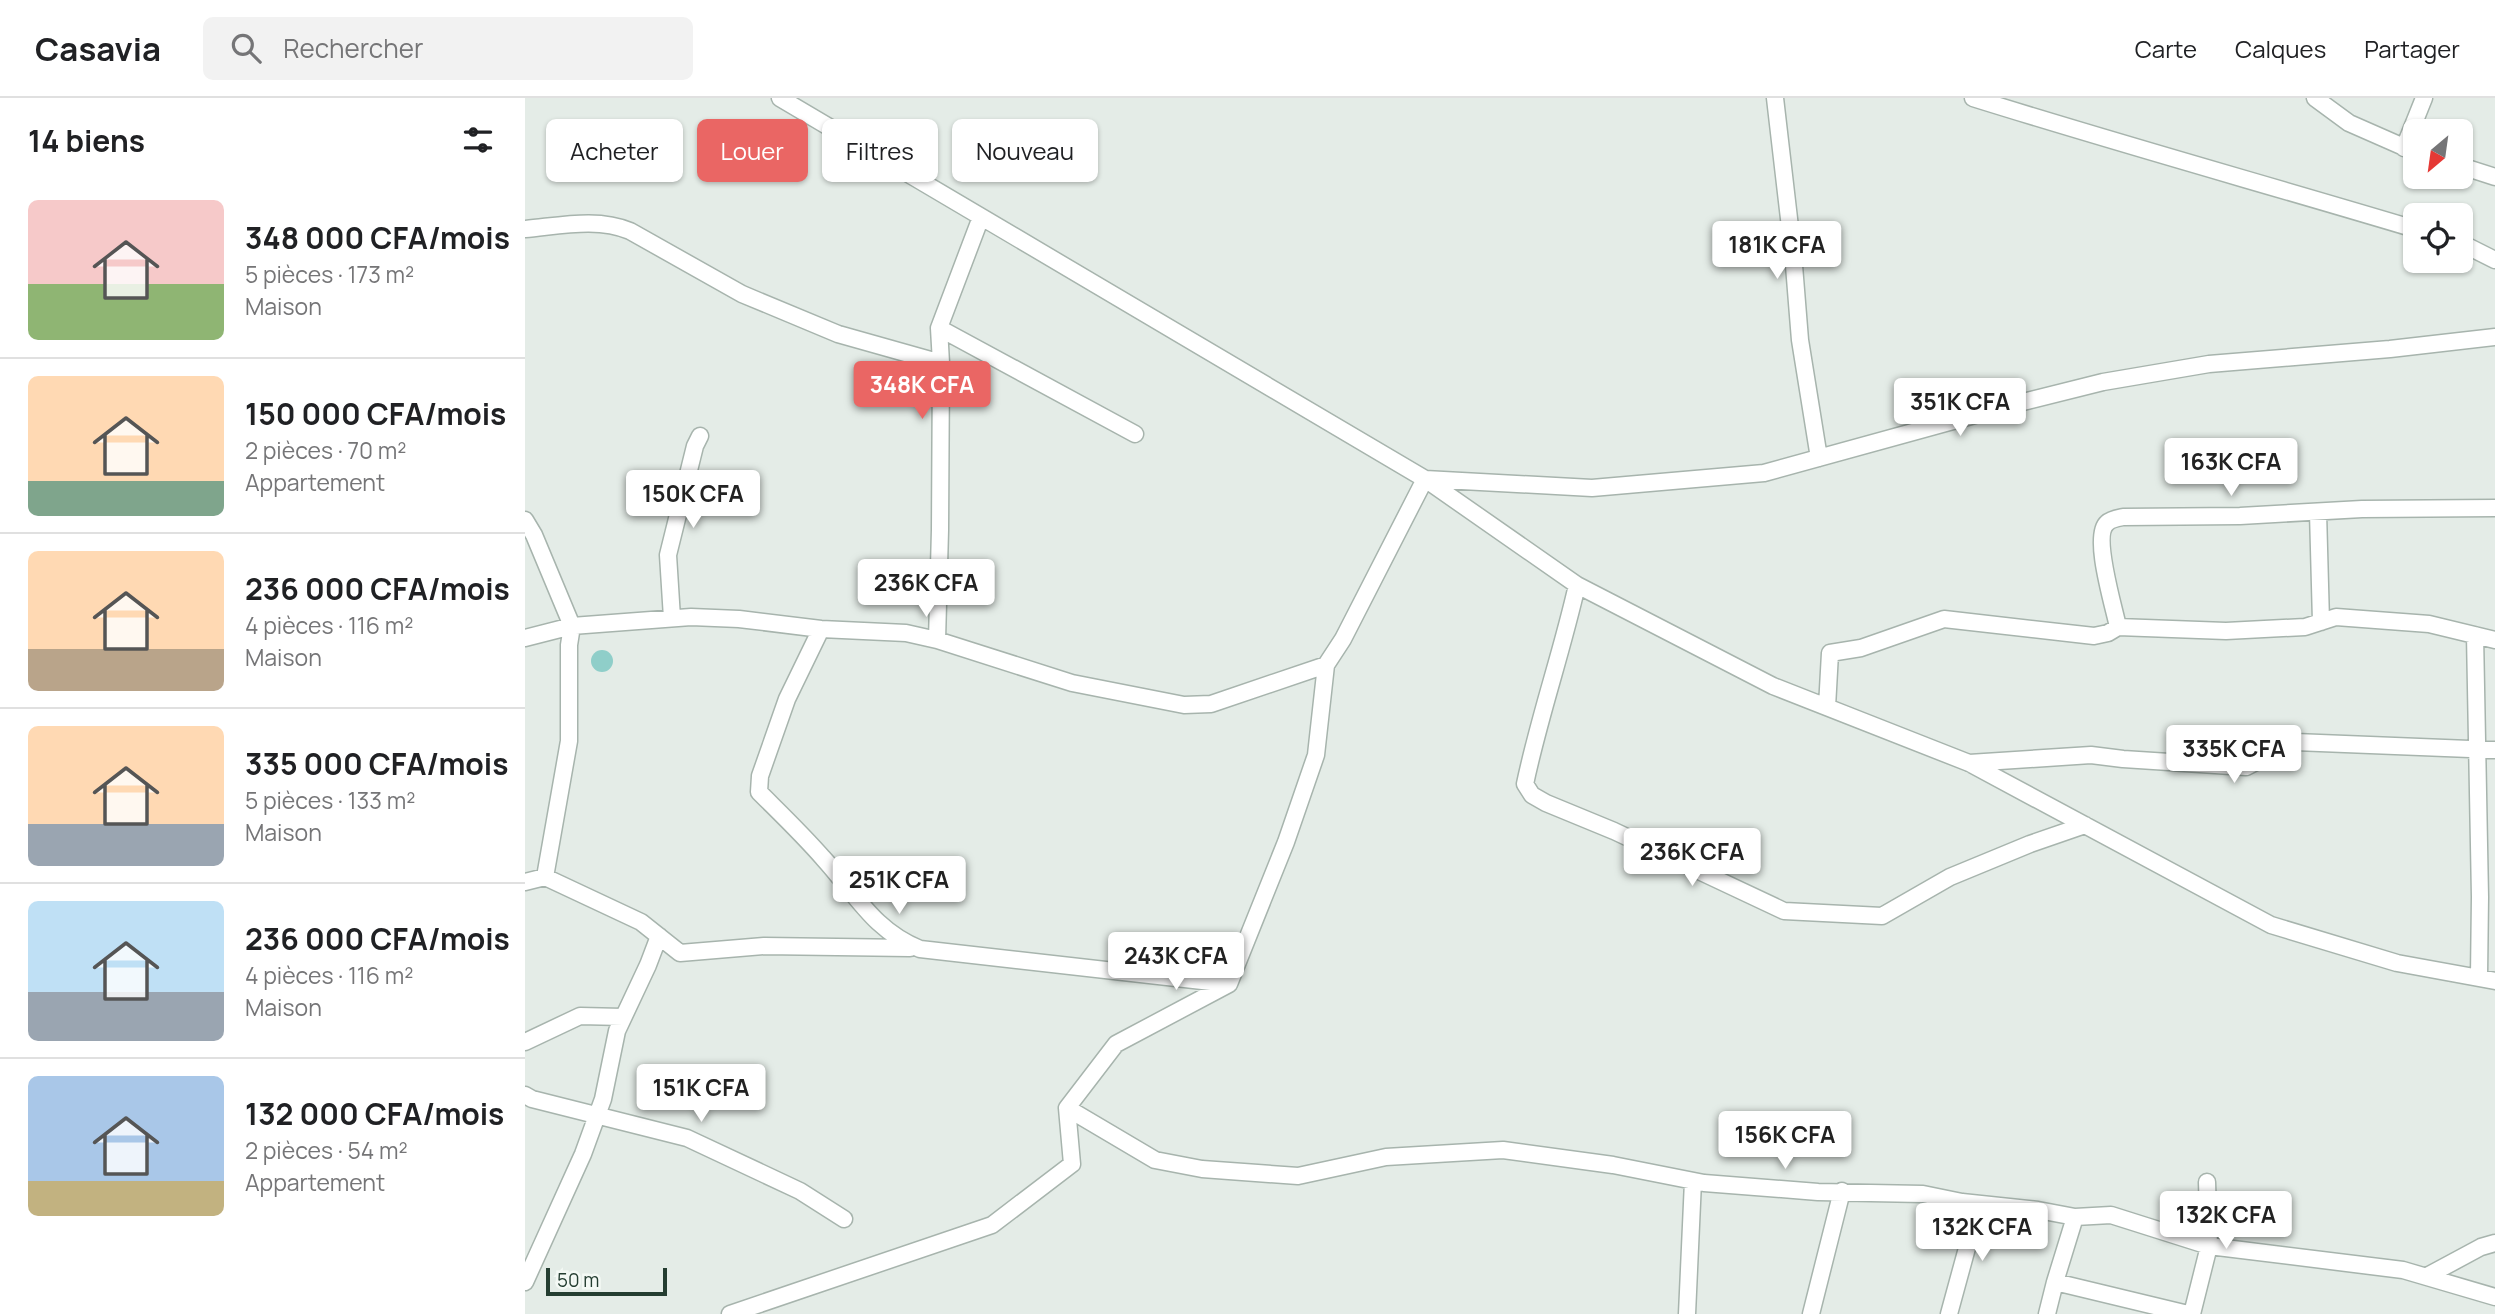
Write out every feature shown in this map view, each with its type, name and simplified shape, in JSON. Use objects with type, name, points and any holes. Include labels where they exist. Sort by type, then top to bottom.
[{"type":"street","points":[[780,98],[1425,479],[1577,585],[1773,686],[1969,763],[2271,925],[2397,963],[2487,979],[2475,635]]},
{"type":"street","points":[[1775,98],[1800,340],[1819,458]]},
{"type":"street","points":[[1973,98],[2093,136],[2227,172],[2403,225]]},
{"type":"street","points":[[2418,119],[2424,98]]},
{"type":"street","points":[[2317,99],[2349,123],[2403,147]]},
{"type":"street","points":[[2473,168],[2493,171]]},
{"type":"street","points":[[937,640],[941,363],[939,328],[981,217]]},
{"type":"street","points":[[525,229],[614,224],[754,299],[838,334],[941,363]]},
{"type":"street","points":[[2473,249],[2495,260]]},
{"type":"street","points":[[939,328],[1135,434]]},
{"type":"street","points":[[1425,479],[1592,488],[1763,473],[2011,405],[2116,380],[2209,364],[2495,337]]},
{"type":"street","points":[[672,618],[668,555],[695,446],[700,436]]},
{"type":"street","points":[[730,1314],[992,1225],[1072,1164],[1067,1108],[1116,1044],[1229,984],[1286,842],[1316,755],[1326,665],[1343,639],[1425,479]]},
{"type":"street","points":[[2118,627],[2103,559],[2102,533],[2106,523],[2123,517],[2495,508]]},
{"type":"street","points":[[2318,512],[2321,622]]},
{"type":"street","points":[[525,520],[572,626],[569,645],[569,741],[545,877]]},
{"type":"street","points":[[1577,585],[1566,635],[1536,732],[1525,784],[1532,795],[1546,803],[1614,831],[1784,911],[1868,916],[1882,916],[1949,877],[2085,825]]},
{"type":"street","points":[[1827,708],[1830,653],[1861,648],[1944,620],[2094,636],[2108,633],[2118,627],[2226,631],[2305,627],[2336,617],[2429,624],[2495,640]]},
{"type":"street","points":[[525,638],[572,626],[672,618],[739,619],[821,629],[907,633],[1072,683],[1184,705],[1211,704],[1326,665]]},
{"type":"street","points":[[821,629],[787,699],[760,776],[759,792],[823,857],[877,922],[898,940],[927,950]]},
{"type":"street","points":[[1969,763],[2091,755],[2123,760],[2246,767],[2295,742],[2495,750]]},
{"type":"street","points":[[525,882],[545,877],[641,922],[680,953],[764,946],[927,950],[1229,984]]},
{"type":"street","points":[[525,1282],[578,1166],[603,1099],[617,1031],[659,936]]},
{"type":"street","points":[[525,1042],[580,1016],[623,1017]]},
{"type":"street","points":[[525,1095],[687,1138],[800,1191],[844,1219]]},
{"type":"street","points":[[1067,1108],[1155,1160],[1202,1169],[1298,1176],[1387,1157],[1503,1150],[1613,1165],[1693,1181],[1805,1191],[1923,1194],[1975,1204],[2038,1210],[2075,1217],[2111,1215],[2209,1246],[2403,1270],[2495,1297]]},
{"type":"street","points":[[1687,1314],[1693,1181]]},
{"type":"street","points":[[2055,1282],[2190,1314],[2209,1246],[2207,1182]]},
{"type":"street","points":[[1811,1314],[1842,1191]]},
{"type":"street","points":[[1949,1314],[1968,1248],[1975,1204]]},
{"type":"street","points":[[2047,1314],[2075,1217]]},
{"type":"street","points":[[2427,1276],[2481,1247],[2495,1244]]},
{"type":"water","points":[[602,650],[610,653],[613,661],[610,669],[602,672],[594,669],[591,661],[594,653]]}]
